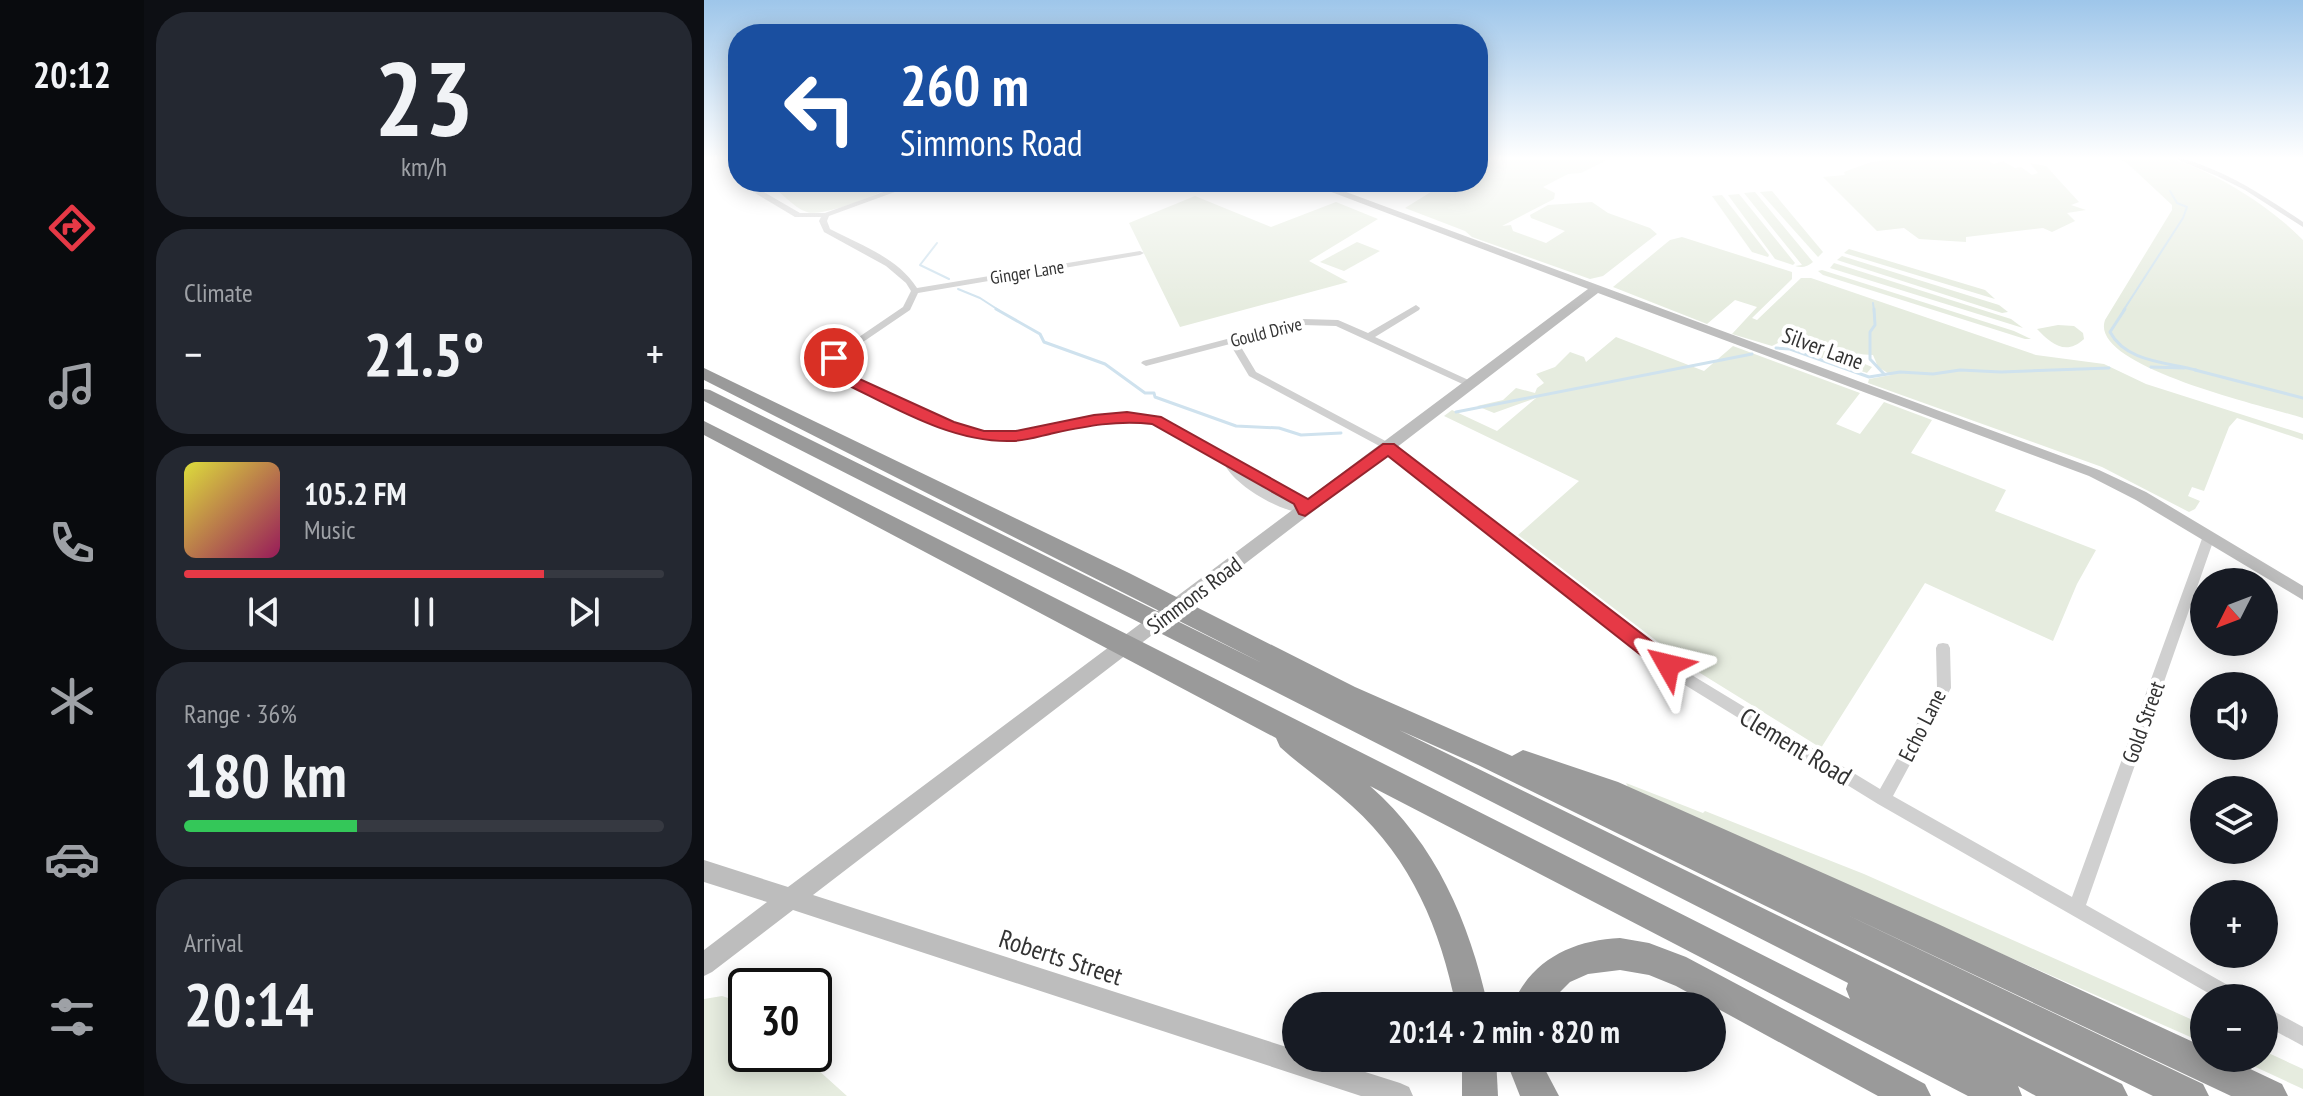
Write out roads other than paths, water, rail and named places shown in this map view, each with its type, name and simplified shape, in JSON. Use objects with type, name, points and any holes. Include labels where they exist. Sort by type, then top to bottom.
[{"type":"highway","points":[[704,373],[1121,579],[1346,695],[1488,757],[2191,1096]]},
{"type":"highway","points":[[704,394],[2110,1096]]},
{"type":"highway","points":[[704,404],[2073,1096]]},
{"type":"highway","points":[[704,427],[1010,590],[2004,1096]]},
{"type":"highway","points":[[1238,663],[1346,695]]},
{"type":"highway","points":[[1271,721],[1303,752],[1363,798],[1413,852],[1432,883],[1450,924],[1468,992]]},
{"type":"highway","points":[[1488,757],[1533,764],[1598,787],[1914,929],[2270,1096]]},
{"type":"highway","points":[[1538,992],[1545,981],[1573,963],[1604,955],[1638,956],[1682,973],[1718,992]]},
{"type":"highway","points":[[1726,996],[1913,1096]]},
{"type":"highway","points":[[1479,1072],[1480,1096]]},
{"type":"highway","points":[[1527,1072],[1541,1096]]},
{"type":"main road","name":"Silver Lane","points":[[1381,208],[2094,473],[2141,496],[2303,594]]},
{"type":"main road","name":"Simmons Road","points":[[704,964],[1597,288]]},
{"type":"main road","name":"Roberts Street","points":[[704,871],[1400,1096]]},
{"type":"street","points":[[782,208],[811,216],[845,208]]},
{"type":"street","points":[[2277,208],[2302,224],[2298,229],[2303,234]]},
{"type":"street","points":[[826,215],[823,221],[827,230],[898,271],[910,281],[915,291],[907,308],[834,358],[831,367],[838,375],[948,425],[983,436],[1016,436],[1094,419],[1127,417],[1155,420],[1176,429],[1227,461],[1291,507],[1305,510]]},
{"type":"street","name":"Ginger Lane","points":[[915,291],[1140,253]]},
{"type":"street","points":[[1368,337],[1416,308]]},
{"type":"street","name":"Gould Drive","points":[[1146,363],[1312,321],[1338,323],[1472,385]]},
{"type":"street","name":"Clement Road","points":[[1233,341],[1252,374],[1389,447],[1690,681],[1883,799],[2209,984]]},
{"type":"street","name":"Gold Street","points":[[2076,908],[2209,536]]},
{"type":"street","name":"Echo Lane","points":[[1883,799],[1944,688],[1943,648]]},
{"type":"street","points":[[2278,1023],[2303,1037]]},
{"type":"waterway","points":[[2123,311],[2187,208]]},
{"type":"waterway","points":[[937,243],[920,265],[949,279]]},
{"type":"waterway","points":[[958,289],[1000,311]]},
{"type":"waterway","points":[[1873,303],[1874,311]]},
{"type":"waterway","points":[[996,309],[1040,334],[1044,342],[1105,364],[1145,393],[1154,393],[1155,397],[1236,426],[1279,428],[1301,435],[1341,433]]},
{"type":"waterway","points":[[1874,309],[1870,359],[1884,374]]},
{"type":"waterway","points":[[2125,309],[2110,332],[2117,342],[2136,355],[2196,370]]},
{"type":"waterway","points":[[1776,348],[1790,349],[1869,377],[1900,372],[1933,374],[1960,370],[2001,372],[2109,368]]},
{"type":"waterway","points":[[1456,412],[1752,354]]},
{"type":"waterway","points":[[2151,367],[2184,368]]},
{"type":"waterway","points":[[2195,370],[2303,398]]}]
